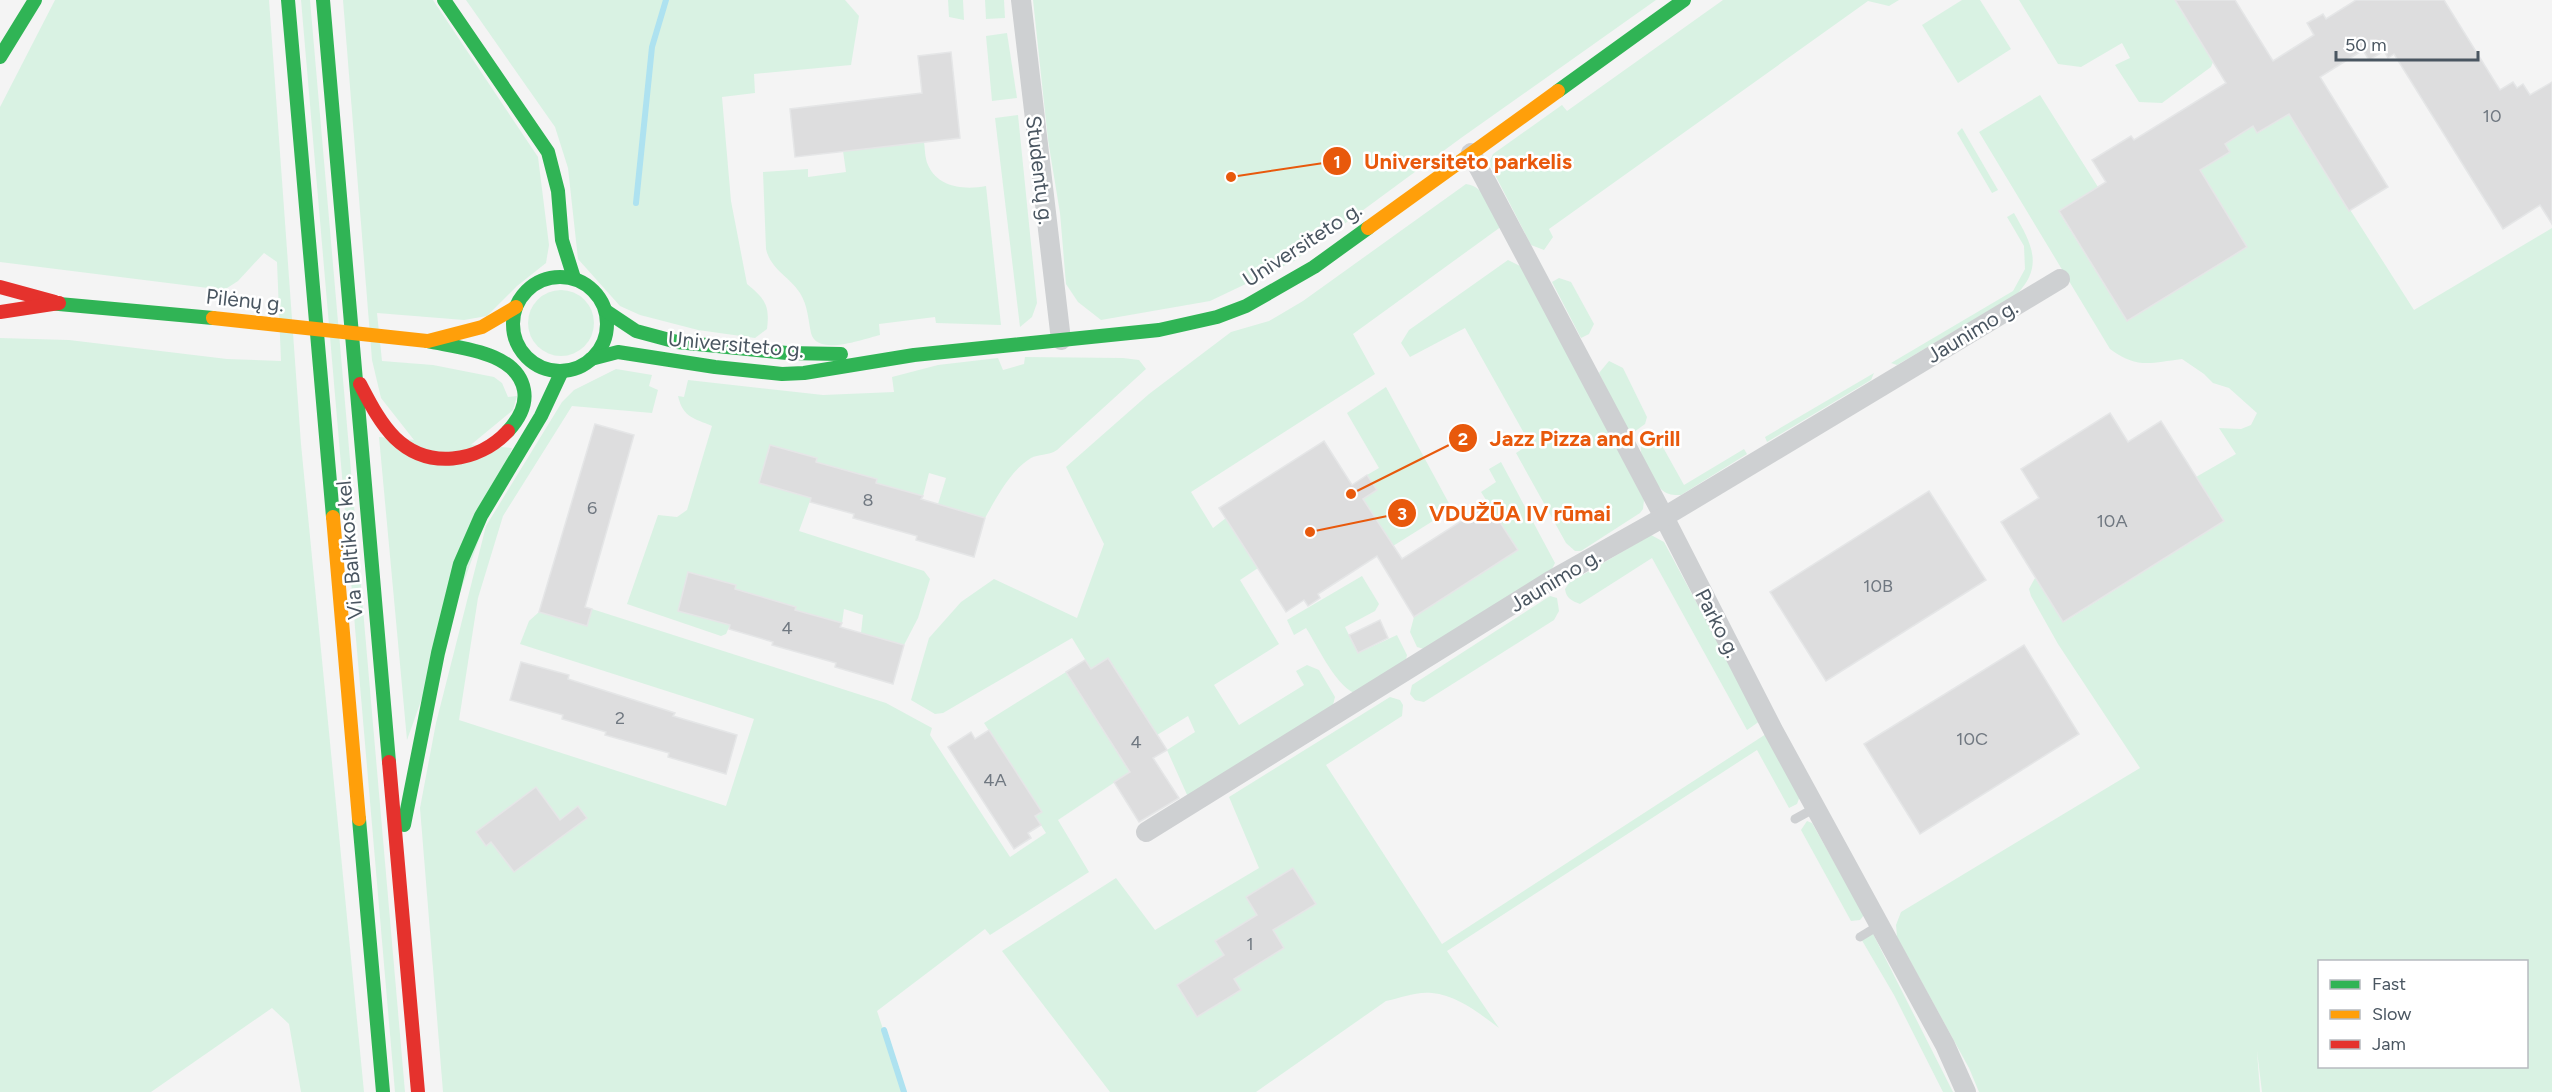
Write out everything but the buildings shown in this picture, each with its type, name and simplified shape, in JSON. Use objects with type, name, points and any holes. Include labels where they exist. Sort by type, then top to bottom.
[{"type":"main road","points":[[0,57],[35,0]]},
{"type":"main road","name":"Via Baltikos kel.","points":[[288,0],[383,1092]]},
{"type":"main road","name":"Via Baltikos kel.","points":[[323,0],[418,1092]]},
{"type":"main road","points":[[444,0],[548,152],[558,191],[566,257],[574,278]]},
{"type":"main road","name":"Universiteto g.","points":[[591,360],[618,352],[782,374],[828,370],[914,354],[1159,330],[1187,325],[1246,306],[1314,267],[1684,0]]},
{"type":"main road","points":[[560,276],[574,278],[594,290],[606,311],[605,338],[600,350],[591,360],[562,371],[547,369],[533,362],[522,352],[515,338],[513,322],[516,307],[533,285],[560,276]]},
{"type":"main road","name":"Pilėnų g.","points":[[0,287],[59,303]]},
{"type":"main road","name":"Pilėnų g.","points":[[0,300],[59,303],[427,341],[502,345],[522,352]]},
{"type":"main road","points":[[0,312],[59,303]]},
{"type":"main road","name":"Pilėnų g.","points":[[427,341],[482,327],[516,307]]},
{"type":"main road","name":"Universiteto g.","points":[[606,311],[636,331],[677,342],[805,354],[914,354]]},
{"type":"main road","points":[[356,374],[387,430],[403,445],[435,458],[462,458],[490,446],[513,428],[524,406],[525,388],[520,378],[513,368],[501,361],[427,341]]},
{"type":"main road","points":[[397,862],[438,653],[460,564],[481,516],[542,416],[562,371]]},
{"type":"street","name":"Studentų g.","points":[[1021,0],[1061,340]]},
{"type":"street","name":"Parko g.","points":[[1471,153],[1815,808],[1940,1037],[1966,1092]]},
{"type":"street","name":"Jaunimo g.","points":[[1146,832],[1550,581],[1664,517],[2060,279]]},
{"type":"lane","points":[[1795,819],[1815,808]]},
{"type":"lane","points":[[1860,937],[1878,926]]},
{"type":"green space","points":[[55,0],[269,0],[301,444],[364,1092],[301,1092],[289,1024],[272,1008],[151,1092],[0,1092],[0,338],[69,340],[227,359],[281,361],[277,262],[264,253],[238,281],[224,290],[0,262],[0,107]]},
{"type":"green space","points":[[301,0],[310,0],[405,1092],[395,1092]]},
{"type":"green space","points":[[343,0],[433,0],[538,157],[549,245],[546,263],[517,286],[487,316],[464,320],[377,313],[382,361],[433,365],[494,377],[502,383],[508,397],[517,396],[513,410],[467,448],[414,440],[381,398],[372,360]]},
{"type":"green space","points":[[466,0],[845,0],[859,16],[851,65],[754,74],[755,93],[722,97],[731,201],[747,284],[765,303],[768,314],[767,329],[755,338],[698,330],[640,315],[620,306],[578,259],[568,168],[555,127]]},
{"type":"green space","points":[[948,0],[963,0],[964,20],[949,17]]},
{"type":"green space","points":[[985,0],[1004,0],[1005,18],[986,19]]},
{"type":"green space","points":[[1033,0],[1656,0],[1461,138],[1294,261],[1210,301],[1101,320],[1078,302],[1066,284],[1060,213],[1048,140]]},
{"type":"green space","points":[[1723,0],[1899,0],[1889,6],[1868,1],[1549,229],[1553,237],[1544,250],[1531,245],[1489,163],[1493,154],[1562,105],[1567,111]]},
{"type":"green space","points":[[1962,0],[1980,0],[2011,49],[1958,83],[1922,25]]},
{"type":"green space","points":[[2019,0],[2175,0],[2213,62],[2211,67],[2162,103],[2139,102],[2115,65],[2130,58],[2122,43],[2081,67],[2058,64]]},
{"type":"green space","points":[[1007,33],[1017,98],[992,101],[986,36]]},
{"type":"green space","points":[[2040,95],[2098,187],[2059,212],[2127,321],[2247,247],[2200,170],[2229,152],[2225,144],[2253,126],[2258,133],[2289,114],[2414,310],[2552,228],[2552,1092],[2262,1092],[2257,1051],[2260,1092],[1979,1092],[1969,1068],[1897,937],[1896,925],[1901,912],[2140,768],[2058,644],[2029,589],[2035,578],[2064,622],[2224,521],[2196,477],[2236,454],[2219,428],[2241,429],[2251,425],[2257,413],[2229,388],[2213,383],[2182,359],[2152,363],[2136,362],[2110,349],[1979,132]]},
{"type":"green space","points":[[1018,115],[1037,303],[1032,317],[1020,327],[995,118]]},
{"type":"green space","points":[[1962,128],[1998,190],[1992,193],[1957,133]]},
{"type":"green space","points":[[924,142],[927,163],[938,179],[953,186],[969,188],[986,186],[1001,325],[936,323],[935,317],[879,324],[880,335],[841,344],[822,344],[815,340],[811,333],[806,308],[800,293],[768,256],[763,172],[808,169],[808,177],[846,172],[843,151]]},
{"type":"green space","points":[[1466,184],[1473,186],[1483,194],[1502,226],[1353,334],[1375,374],[1191,492],[1213,528],[1226,518],[1258,568],[1240,580],[1279,644],[1214,685],[1239,725],[1304,685],[1296,671],[1307,665],[1319,670],[1335,697],[1332,709],[1188,797],[1167,750],[1195,732],[1188,716],[1157,735],[1108,658],[1091,669],[1072,638],[943,713],[935,714],[911,700],[929,638],[961,602],[994,579],[1077,618],[1104,544],[1066,467],[1149,394],[1231,332],[1269,321],[1303,301]]},
{"type":"green space","points":[[2014,213],[2030,244],[2033,264],[2025,284],[2016,295],[1897,365],[1891,363],[2013,291],[2025,269],[2024,246],[2007,217]]},
{"type":"green space","points":[[1508,260],[1522,267],[1644,500],[1640,513],[1581,551],[1575,551],[1566,543],[1516,453],[1530,444],[1465,328],[1410,357],[1401,343],[1409,330]]},
{"type":"green space","points":[[1559,278],[1571,282],[1594,324],[1589,334],[1581,338],[1552,282]]},
{"type":"green space","points":[[554,290],[568,290],[580,295],[589,304],[594,323],[592,336],[585,347],[568,356],[554,356],[542,351],[533,342],[528,330],[528,316],[533,304],[542,295]]},
{"type":"green space","points":[[1025,357],[1123,358],[1139,360],[1146,369],[1057,450],[1031,458],[1023,463],[1005,485],[985,518],[938,504],[946,478],[929,473],[923,496],[876,483],[877,479],[816,462],[817,458],[770,445],[759,483],[811,498],[799,531],[924,571],[930,579],[918,618],[904,645],[861,633],[863,615],[844,609],[842,623],[795,610],[796,607],[735,589],[736,585],[689,572],[678,610],[730,625],[726,634],[721,636],[627,604],[658,515],[677,517],[687,510],[712,426],[695,419],[683,409],[678,396],[684,397],[688,380],[823,395],[894,392],[892,377],[938,365],[998,358],[1003,370],[1024,364]]},
{"type":"green space","points":[[1609,361],[1623,368],[1647,417],[1645,424],[1634,432],[1627,430],[1599,373]]},
{"type":"green space","points":[[616,369],[652,375],[649,386],[658,390],[652,413],[572,406],[503,516],[478,598],[459,720],[726,806],[754,719],[520,644],[529,621],[539,612],[587,626],[592,609],[886,703],[932,728],[930,735],[1010,857],[1046,833],[1035,816],[1042,812],[984,723],[1066,672],[1130,772],[1058,820],[1089,872],[990,935],[985,929],[877,1011],[904,1092],[443,1092],[420,808],[436,723],[486,526],[562,402],[574,390]]},
{"type":"green space","points":[[1874,373],[1871,380],[1767,442],[1765,437]]},
{"type":"green space","points":[[1386,387],[1452,509],[1393,546],[1363,499],[1376,490],[1367,475],[1379,468],[1347,413]]},
{"type":"green space","points":[[379,437],[512,448],[407,740]]},
{"type":"green space","points":[[1655,440],[1660,442],[1684,485],[1744,449],[1747,454],[1681,495],[1673,495],[1666,493],[1658,486],[1647,470],[1642,457],[1641,446]]},
{"type":"green space","points":[[1501,462],[1555,563],[1552,569],[1424,649],[1417,647],[1410,632],[1414,617],[1518,550],[1481,492],[1496,482],[1489,469]]},
{"type":"green space","points":[[1651,535],[1664,542],[1760,721],[1747,730],[1652,558],[1580,604],[1567,595],[1565,589],[1569,583]]},
{"type":"green space","points":[[1362,576],[1379,604],[1375,611],[1345,627],[1358,653],[1397,635],[1407,655],[1405,664],[1358,694],[1343,685],[1322,656],[1306,628],[1294,635],[1287,620]]},
{"type":"green space","points":[[1550,596],[1557,598],[1559,611],[1554,620],[1424,702],[1415,700],[1410,694],[1412,685]]},
{"type":"green space","points":[[1390,697],[1400,700],[1403,705],[1402,716],[1326,765],[1442,944],[1766,734],[1800,796],[1797,804],[1789,808],[1757,750],[1447,951],[1499,1028],[1468,1006],[1450,997],[1432,993],[1415,994],[1386,1001],[1256,1092],[1110,1092],[1002,951],[1116,878],[1155,930],[1259,868],[1229,797]]},
{"type":"green space","points":[[1807,821],[1812,823],[1864,915],[1860,920],[1851,921],[1801,830]]},
{"type":"green space","points":[[1871,930],[1953,1092],[1943,1092],[1894,995],[1860,937]]},
{"type":"waterway","points":[[636,203],[652,47],[666,0]]},
{"type":"waterway","points":[[884,1030],[904,1092]]},
{"type":"traffic: fast","points":[[0,57],[35,0]]},
{"type":"traffic: fast","points":[[288,0],[333,517]]},
{"type":"traffic: fast","points":[[323,0],[389,762]]},
{"type":"traffic: fast","points":[[444,0],[548,152],[558,191],[562,240],[574,278]]},
{"type":"traffic: fast","points":[[1558,91],[1684,0]]},
{"type":"traffic: fast","points":[[591,359],[618,352],[715,367],[782,374],[804,373],[914,355],[1159,330],[1217,317],[1246,306],[1314,267],[1368,228]]},
{"type":"traffic: fast","points":[[560,277],[578,281],[593,291],[603,306],[607,324],[603,342],[593,357],[578,367],[560,371],[542,367],[527,357],[517,342],[513,324],[517,306],[527,291],[542,281],[560,277]]},
{"type":"traffic: fast","points":[[37,302],[213,318]]},
{"type":"traffic: fast","points":[[606,311],[636,331],[677,342],[787,353],[841,354]]},
{"type":"traffic: fast","points":[[427,341],[485,354],[510,367],[519,377],[525,396],[521,412],[508,431]]},
{"type":"traffic: fast","points":[[404,825],[438,653],[460,564],[481,516],[541,416],[562,371]]},
{"type":"traffic: fast","points":[[359,819],[383,1092]]},
{"type":"traffic: slow","points":[[1368,228],[1558,91]]},
{"type":"traffic: slow","points":[[428,341],[482,327],[516,307]]},
{"type":"traffic: slow","points":[[213,318],[427,341]]},
{"type":"traffic: slow","points":[[333,517],[359,819]]},
{"type":"traffic: jam","points":[[0,287],[55,302]]},
{"type":"traffic: jam","points":[[0,312],[59,303]]},
{"type":"traffic: jam","points":[[360,384],[376,412],[395,438],[422,455],[437,458],[468,456],[496,442],[508,431]]},
{"type":"traffic: jam","points":[[389,762],[418,1092]]},
{"type":"place","name":"Universiteto parkelis","points":[[1231,177]]},
{"type":"place","name":"Jazz Pizza and Grill","points":[[1351,494]]},
{"type":"place","name":"VDUŽŪA IV rūmai","points":[[1310,532]]}]
